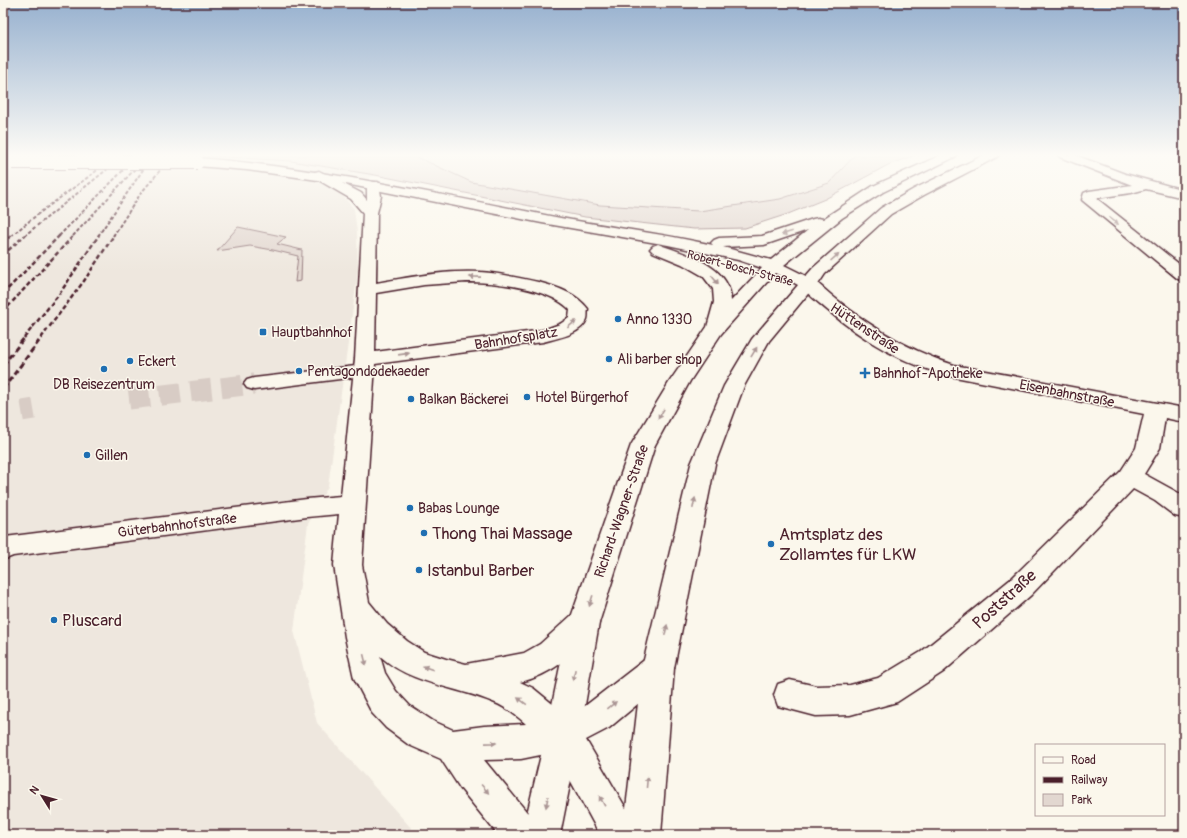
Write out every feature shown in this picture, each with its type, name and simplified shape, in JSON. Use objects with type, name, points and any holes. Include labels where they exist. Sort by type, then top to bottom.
[{"type":"main road","points":[[353,194],[370,213]]},
{"type":"main road","points":[[375,194],[374,204],[370,213],[364,365],[348,565],[360,637],[370,678],[384,702],[398,717],[421,733],[452,747],[522,835]]},
{"type":"main road","name":"Robert-Bosch-Straße","points":[[421,194],[592,229],[690,244],[745,257],[788,282],[809,285]]},
{"type":"main road","name":"Richard-Wagner-Straße","points":[[541,835],[563,734],[584,623],[643,445],[680,381],[714,331],[768,271],[837,215],[869,194]]},
{"type":"main road","points":[[642,835],[658,668],[703,464],[734,386],[761,339],[809,285],[819,271],[886,210],[917,194]]},
{"type":"main road","points":[[1094,194],[1089,196],[1089,200],[1184,276]]},
{"type":"main road","points":[[690,244],[764,240],[794,231],[837,215]]},
{"type":"main road","name":"Robert-Bosch-Straße","points":[[592,229],[644,244],[768,271]]},
{"type":"main road","points":[[644,244],[692,262],[714,278],[719,286],[723,298],[714,331]]},
{"type":"main road","name":"Bahnhofsplatz","points":[[364,365],[543,336],[567,328],[576,322],[579,316],[577,305],[562,295],[514,282],[481,277],[432,278],[368,288]]},
{"type":"main road","name":"Hüttenstraße","points":[[809,285],[831,306],[895,348],[928,364],[950,370]]},
{"type":"main road","points":[[254,384],[364,365]]},
{"type":"main road","name":"Eisenbahnstraße","points":[[950,370],[1184,416]]},
{"type":"main road","name":"Poststraße","points":[[790,695],[816,701],[850,700],[885,691],[932,662],[1021,587],[1130,476],[1148,448],[1156,410]]},
{"type":"main road","points":[[1130,476],[1164,495],[1184,509]]},
{"type":"main road","name":"Güterbahnhofstraße","points":[[3,550],[5,547],[307,508],[353,504]]},
{"type":"main road","points":[[356,608],[376,633],[414,663],[446,674],[501,689],[521,699],[563,734],[620,835]]},
{"type":"main road","points":[[465,678],[529,666],[552,654],[584,623]]},
{"type":"main road","points":[[452,747],[484,743],[521,742],[563,734],[597,717],[658,668]]},
{"type":"shaded area","points":[[3,194],[341,194],[354,209],[357,232],[358,272],[328,486],[308,524],[294,631],[317,723],[412,829],[413,835],[3,835]]},
{"type":"shaded area","points":[[539,194],[795,194],[780,199],[699,211],[600,205]]},
{"type":"green space","points":[[471,194],[539,194],[600,205],[699,211],[780,199],[795,194],[834,194],[788,214],[745,228],[694,229],[585,217]]},
{"type":"green space","points":[[238,227],[286,237],[277,244],[302,250],[301,281],[295,282],[298,256],[250,246],[217,251]]},
{"type":"tunnel","points":[[129,399],[254,384]]},
{"type":"tunnel","points":[[22,411],[34,409]]},
{"type":"railway","points":[[11,236],[65,194]]},
{"type":"railway","points":[[24,236],[76,194]]},
{"type":"railway","points":[[59,236],[100,194]]},
{"type":"railway","points":[[73,236],[112,194]]},
{"type":"railway","points":[[98,236],[126,194]]},
{"type":"railway","points":[[113,236],[140,194]]},
{"type":"railway","points":[[3,243],[12,235]]},
{"type":"railway","points":[[3,255],[25,235]]},
{"type":"railway","points":[[3,294],[60,235]]},
{"type":"railway","points":[[3,312],[74,235]]},
{"type":"railway","points":[[24,338],[60,293],[99,235]]},
{"type":"railway","points":[[41,338],[84,281],[114,235]]},
{"type":"railway","points":[[3,365],[25,337]]},
{"type":"railway","points":[[3,389],[42,337]]},
{"type":"place","name":"Anno 1330","points":[[618,319]]},
{"type":"place","name":"Hauptbahnhof","points":[[263,332]]},
{"type":"place","name":"Ali barber shop","points":[[609,359]]},
{"type":"place","name":"Eckert","points":[[130,361]]},
{"type":"place","name":"DB Reisezentrum","points":[[104,369]]},
{"type":"place","name":"Pentagondodekaeder","points":[[299,371]]},
{"type":"place","name":"Bahnhof-Apotheke","points":[[865,373]]},
{"type":"place","name":"Hotel Bürgerhof","points":[[527,397]]},
{"type":"place","name":"Balkan Bäckerei","points":[[411,399]]},
{"type":"place","name":"Gillen","points":[[87,455]]},
{"type":"place","name":"Babas Lounge","points":[[410,508]]},
{"type":"place","name":"Thong Thai Massage","points":[[424,533]]},
{"type":"place","name":"Amtsplatz des Zollamtes für LKW","points":[[771,544]]},
{"type":"place","name":"Istanbul Barber","points":[[419,570]]},
{"type":"place","name":"Pluscard","points":[[54,620]]}]
